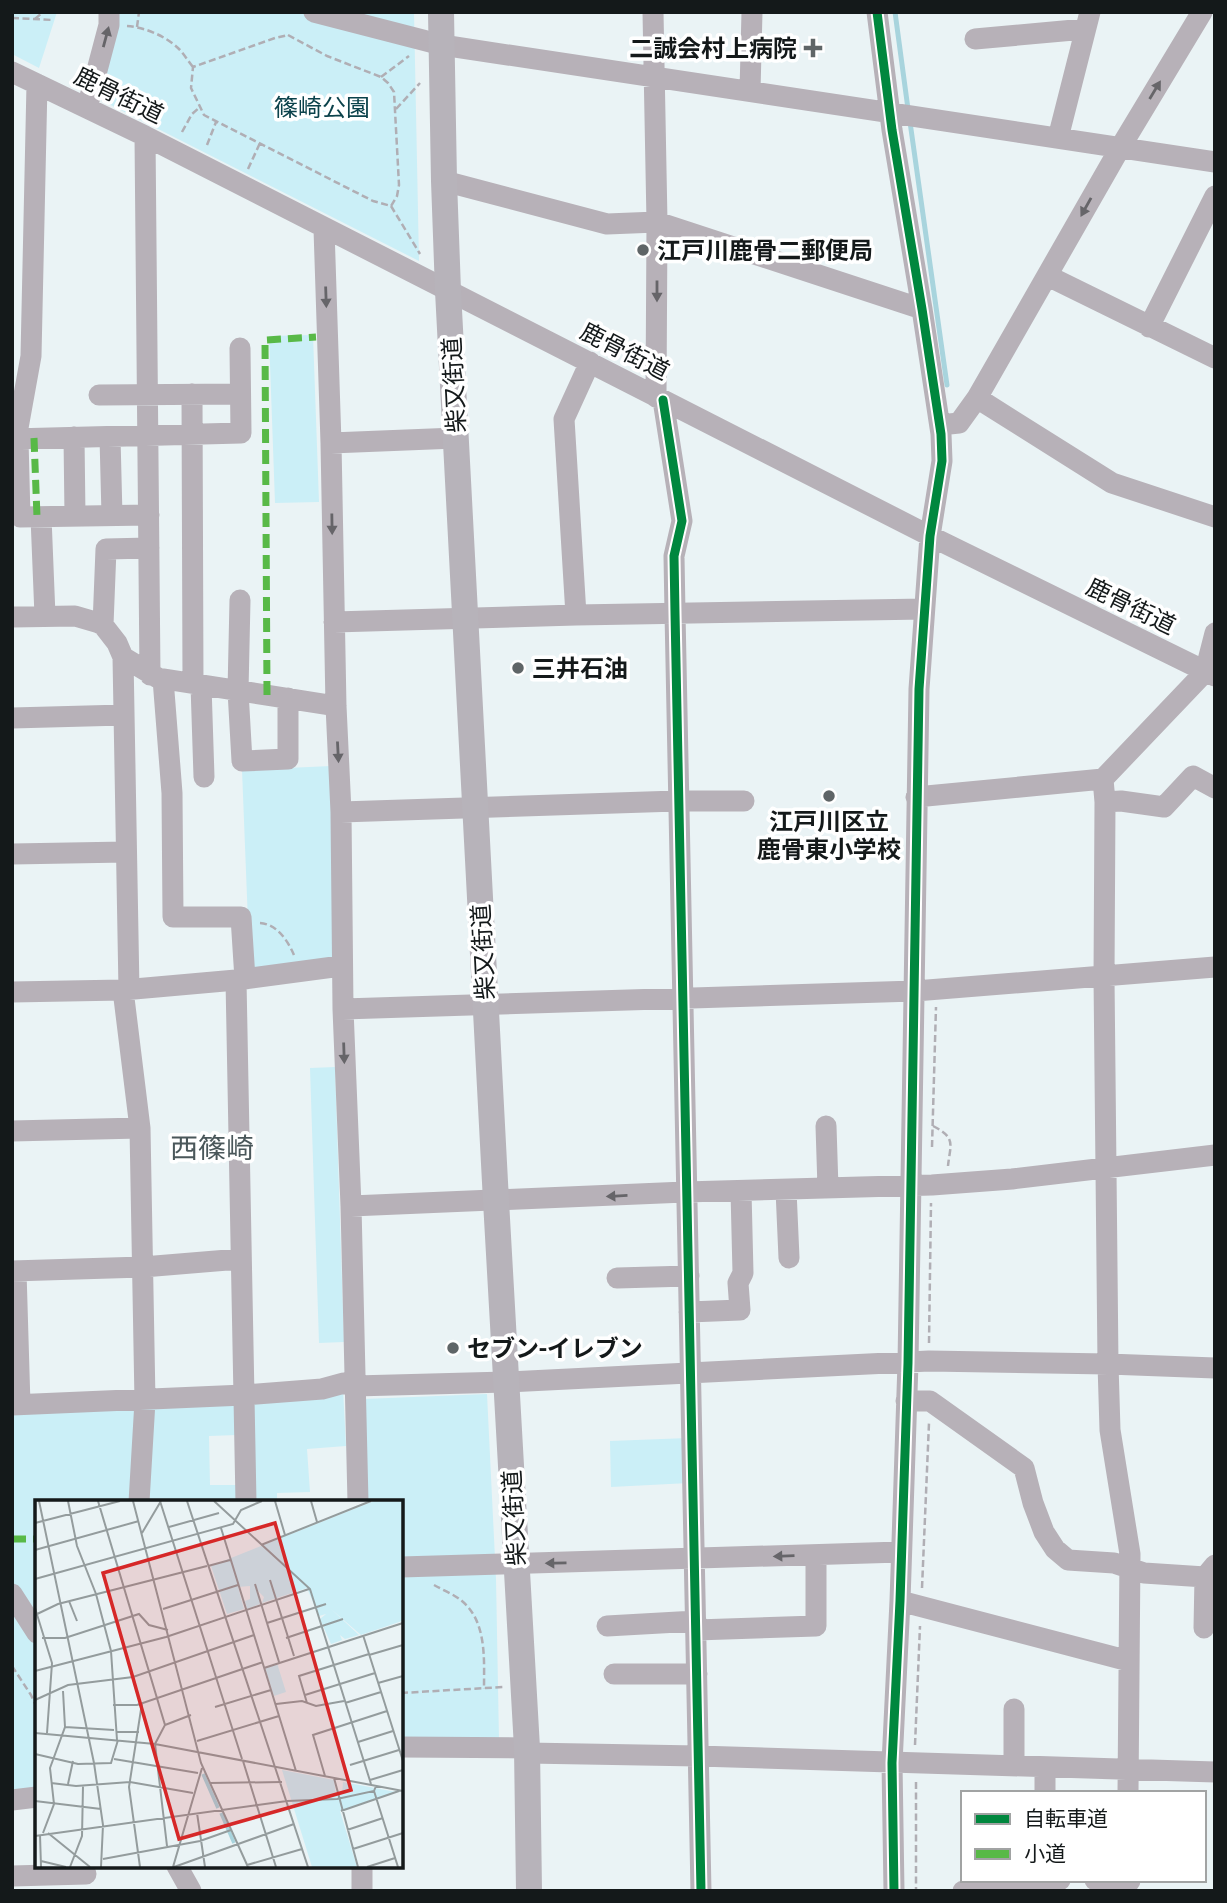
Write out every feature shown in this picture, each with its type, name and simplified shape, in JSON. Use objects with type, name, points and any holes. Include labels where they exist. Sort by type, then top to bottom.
[{"type":"main road","name":"柴又街道","points":[[441,12],[448,291],[524,1686],[530,1891]]},
{"type":"street","points":[[314,12],[442,45],[1215,162]]},
{"type":"street","points":[[653,12],[660,399],[682,520],[674,556],[674,614],[701,1891]]},
{"type":"street","points":[[750,92],[752,12]]},
{"type":"street","points":[[877,12],[890,113],[940,425],[942,461],[930,536],[919,689],[908,1363],[892,1763],[894,1891]]},
{"type":"street","points":[[940,425],[959,423],[977,398],[1120,148],[1202,12]]},
{"type":"street","points":[[87,108],[109,19]]},
{"type":"street","points":[[975,39],[1087,21],[1058,138]]},
{"type":"street","name":"鹿骨街道","points":[[12,72],[145,136],[930,536],[1210,674]]},
{"type":"street","points":[[37,85],[16,439],[20,517],[149,515]]},
{"type":"street","points":[[145,136],[149,548],[157,677],[172,793],[173,917],[241,916],[242,923],[240,1259],[246,1500]]},
{"type":"street","points":[[444,181],[607,224],[657,222],[922,309]]},
{"type":"street","points":[[1149,327],[1215,196]]},
{"type":"street","points":[[324,229],[341,811],[342,1009],[351,1206],[358,1500]]},
{"type":"street","points":[[1048,276],[1215,358]]},
{"type":"street","points":[[16,439],[241,433],[240,348]]},
{"type":"street","points":[[576,615],[564,419],[590,362]]},
{"type":"street","points":[[192,394],[197,684],[204,777]]},
{"type":"street","points":[[99,395],[240,394]]},
{"type":"street","points":[[977,398],[1112,483],[1215,517]]},
{"type":"street","points":[[110,437],[112,516]]},
{"type":"street","points":[[74,438],[75,516]]},
{"type":"street","points":[[331,443],[456,438]]},
{"type":"street","points":[[41,517],[45,616]]},
{"type":"street","points":[[103,625],[106,549],[149,548]]},
{"type":"street","points":[[240,600],[238,691],[242,761],[288,759],[288,698]]},
{"type":"street","points":[[334,622],[924,609]]},
{"type":"street","points":[[12,617],[75,616],[103,625],[124,657],[126,990],[140,1128],[143,1267],[145,1401],[139,1500]]},
{"type":"street","points":[[916,796],[1103,779],[1210,674],[1215,633]]},
{"type":"street","points":[[124,657],[157,677],[336,706]]},
{"type":"street","points":[[12,718],[124,715]]},
{"type":"street","points":[[1105,802],[1121,801],[1164,807],[1194,776],[1215,788]]},
{"type":"street","points":[[1103,779],[1108,1364],[1110,1430],[1130,1555],[1128,1791]]},
{"type":"street","points":[[341,811],[744,801]]},
{"type":"street","points":[[12,854],[126,852]]},
{"type":"street","points":[[12,992],[126,990],[241,980],[341,966]]},
{"type":"street","points":[[342,1009],[915,991],[1215,967]]},
{"type":"street","points":[[826,1126],[828,1188]]},
{"type":"street","points":[[12,1131],[140,1128]]},
{"type":"street","points":[[351,1206],[910,1186],[1013,1179],[1215,1154]]},
{"type":"street","points":[[786,1190],[789,1258]]},
{"type":"street","points":[[690,1312],[740,1310],[738,1283],[743,1273],[741,1191]]},
{"type":"street","points":[[240,1259],[143,1267],[14,1271],[16,1405],[244,1395],[322,1389],[344,1383],[355,1386],[506,1382],[929,1361],[1215,1368]]},
{"type":"street","points":[[617,1278],[689,1276]]},
{"type":"street","points":[[906,1401],[930,1401],[1024,1468],[1044,1532],[1055,1549],[1068,1560],[1115,1563],[1144,1573],[1210,1571],[1204,1628]]},
{"type":"street","points":[[402,1567],[901,1552]]},
{"type":"street","points":[[607,1626],[816,1626],[816,1555]]},
{"type":"street","points":[[12,1594],[35,1630]]},
{"type":"street","points":[[900,1601],[1129,1661]]},
{"type":"street","points":[[614,1674],[697,1674]]},
{"type":"street","points":[[1014,1709],[1014,1766]]},
{"type":"street","points":[[402,1748],[1215,1772]]},
{"type":"street","points":[[1045,1767],[1045,1791]]},
{"type":"street","points":[[12,1800],[35,1797]]},
{"type":"street","points":[[178,1868],[191,1891]]},
{"type":"street","points":[[362,1868],[362,1891]]},
{"type":"street","points":[[12,1876],[86,1874]]},
{"type":"street","points":[[964,1891],[1039,1889],[1055,1882]]},
{"type":"path","points":[[35,19],[43,12]]},
{"type":"path","points":[[138,27],[139,12]]},
{"type":"path","points":[[12,18],[53,20]]},
{"type":"path","points":[[109,19],[138,27],[179,48],[193,67],[191,88],[204,115],[373,201],[391,206],[425,264]]},
{"type":"path","points":[[193,67],[275,38],[288,36],[327,57],[381,77],[394,92],[396,109],[399,185],[397,197],[391,206]]},
{"type":"path","points":[[381,77],[412,53]]},
{"type":"path","points":[[396,109],[424,80]]},
{"type":"path","points":[[182,132],[192,114],[200,107]]},
{"type":"path","points":[[204,154],[216,122]]},
{"type":"path","points":[[245,176],[260,143]]},
{"type":"path","points":[[242,923],[268,923],[282,934],[293,953],[295,972]]},
{"type":"path","points":[[933,1126],[947,1135],[952,1144],[948,1166],[940,1164]]},
{"type":"path","points":[[434,1585],[462,1601],[477,1619],[484,1659],[484,1689]]},
{"type":"path","points":[[12,1666],[35,1704]]},
{"type":"path","points":[[402,1693],[524,1686]]},
{"type":"path","points":[[916,1775],[916,1891]]},
{"type":"green space","points":[[12,12],[57,12],[39,68],[12,54]]},
{"type":"green space","name":"篠崎公園","points":[[112,12],[414,12],[419,261],[93,96]]},
{"type":"green space","points":[[313,335],[319,502],[275,503],[269,336]]},
{"type":"green space","points":[[331,766],[338,966],[250,973],[242,770]]},
{"type":"green space","points":[[335,1067],[344,1342],[319,1343],[310,1068]]},
{"type":"green space","points":[[343,1389],[346,1446],[307,1449],[310,1492],[277,1493],[277,1500],[252,1500],[250,1401]]},
{"type":"green space","points":[[487,1394],[496,1579],[499,1740],[402,1742],[402,1500],[362,1500],[364,1399]]},
{"type":"green space","points":[[237,1402],[237,1435],[209,1436],[210,1485],[238,1485],[238,1500],[35,1500],[35,1790],[12,1793],[12,1411]]},
{"type":"green space","points":[[688,1438],[689,1483],[611,1487],[610,1441]]},
{"type":"waterway","points":[[895,12],[908,109]]},
{"type":"waterway","points":[[910,122],[947,385]]},
{"type":"marked path","points":[[267,695],[265,340],[316,337]]},
{"type":"marked path","points":[[34,438],[37,517]]},
{"type":"marked path","points":[[12,1539],[35,1539]]},
{"type":"cycle path","points":[[877,12],[892,130],[941,434],[942,461],[930,536],[919,689],[908,1363],[892,1763],[894,1891]]},
{"type":"cycle path","points":[[663,400],[682,521],[674,556],[701,1891]]},
{"type":"place","name":"二誠会村上病院","points":[[813,48]]},
{"type":"place","name":"江戸川鹿骨二郵便局","points":[[643,250]]},
{"type":"place","name":"三井石油","points":[[518,668]]},
{"type":"place","name":"江戸川区立 鹿骨東小学校","points":[[829,796]]},
{"type":"place","name":"セブン-イレブン","points":[[453,1348]]},
{"type":"district","name":"西篠崎","points":[[212,1147]]}]
